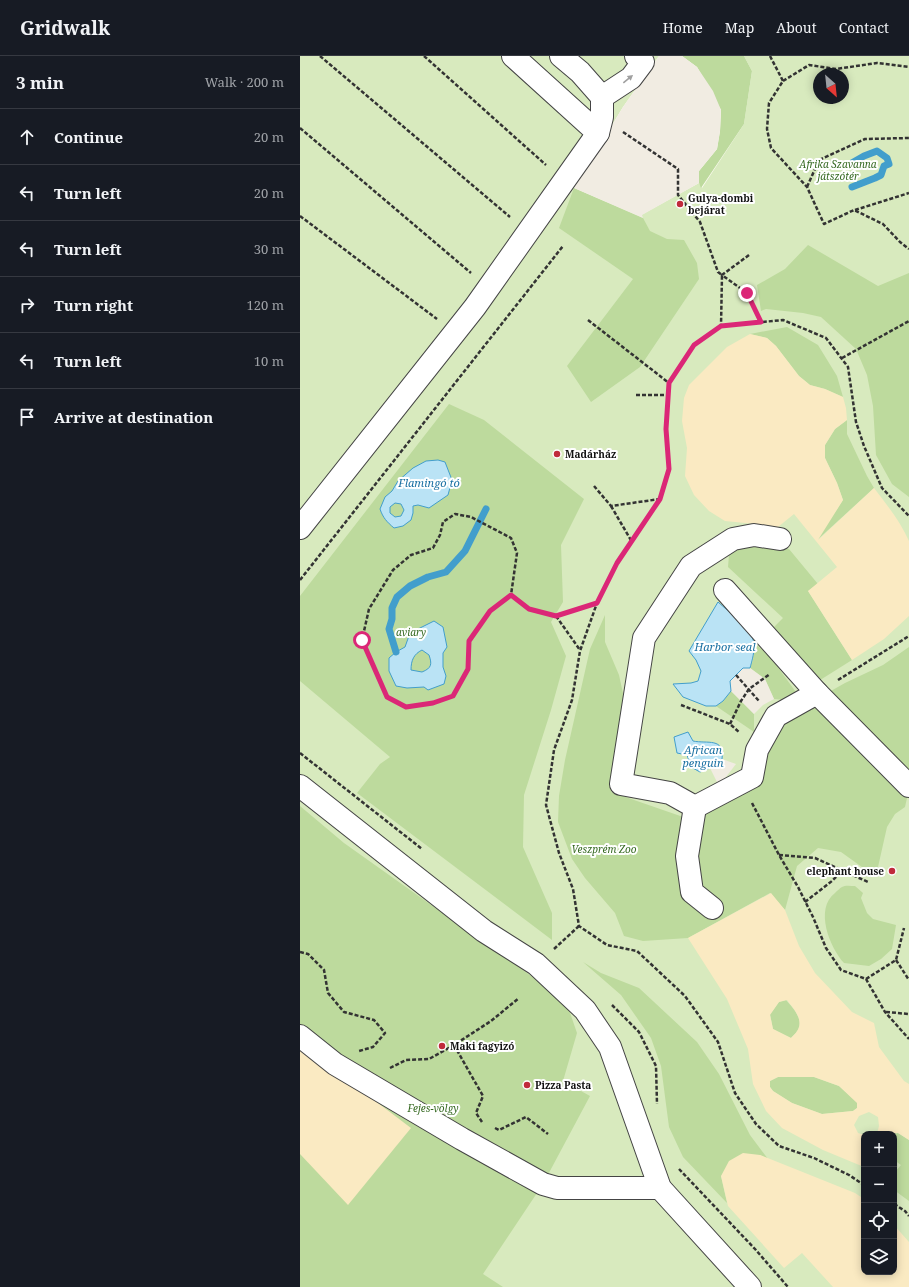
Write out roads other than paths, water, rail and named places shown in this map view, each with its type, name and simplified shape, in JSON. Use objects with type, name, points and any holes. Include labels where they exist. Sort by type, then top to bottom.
[{"type":"street","points":[[513,56],[601,116]]},
{"type":"street","points":[[562,56],[580,72],[601,116]]},
{"type":"street","points":[[300,528],[454,333],[528,232],[564,181],[601,116],[643,62],[636,56]]},
{"type":"street","points":[[695,807],[670,794],[621,784],[644,638],[691,566],[733,539],[754,535],[780,539]]},
{"type":"street","points":[[726,590],[817,693],[909,786]]},
{"type":"street","points":[[695,807],[752,777],[757,750],[776,716],[817,693]]},
{"type":"street","points":[[300,786],[484,931],[536,964],[585,1010],[610,1047],[660,1188],[750,1287]]},
{"type":"street","points":[[695,807],[687,856],[692,892],[712,908]]},
{"type":"street","points":[[300,1036],[335,1064],[462,1139],[543,1184],[557,1188],[660,1188]]},
{"type":"water","name":"Flamingó tó","points":[[438,460],[445,462],[452,480],[448,495],[429,508],[418,505],[413,506],[411,520],[403,526],[394,528],[382,515],[380,509],[385,497],[392,491],[398,481],[413,468],[426,461]],"holes":[[[395,503],[401,504],[404,510],[401,516],[395,517],[390,513],[390,507]]]},
{"type":"water","name":"Harbor seal","points":[[718,602],[749,632],[754,643],[754,649],[750,668],[743,668],[730,681],[731,691],[723,701],[716,706],[706,706],[683,697],[673,684],[698,681],[701,671],[696,660],[689,651]]},
{"type":"water","points":[[434,621],[443,627],[447,647],[443,653],[443,667],[446,676],[444,684],[428,690],[424,687],[407,688],[396,686],[389,671],[389,658],[405,647],[410,633]],"holes":[[[422,650],[429,655],[431,663],[428,669],[422,672],[411,670],[412,660],[417,653]]]},
{"type":"water","name":"African penguin","points":[[688,732],[693,741],[718,744],[721,747],[722,759],[710,768],[700,772],[691,767],[687,755],[677,753],[674,737]]},
{"type":"waterway","points":[[850,164],[877,151],[887,158],[889,164],[884,166],[881,175],[852,187]]},
{"type":"waterway","points":[[396,652],[389,629],[392,619],[392,608],[397,597],[410,586],[428,577],[446,572],[465,551],[486,509]]},
{"type":"place","name":"Gulya-dombi bejárat","points":[[680,204]]},
{"type":"place","name":"Madárház","points":[[557,454]]},
{"type":"place","name":"elephant house","points":[[892,871]]},
{"type":"place","name":"Maki fagyizó","points":[[442,1046]]},
{"type":"place","name":"Pizza Pasta","points":[[527,1085]]},
{"type":"park label","name":"Afrika Szavanna játszótér","points":[[838,170]]},
{"type":"park label","name":"aviary","points":[[411,632]]},
{"type":"park label","name":"Veszprém Zoo","points":[[604,849]]},
{"type":"park label","name":"Fejes-völgy","points":[[433,1108]]}]
